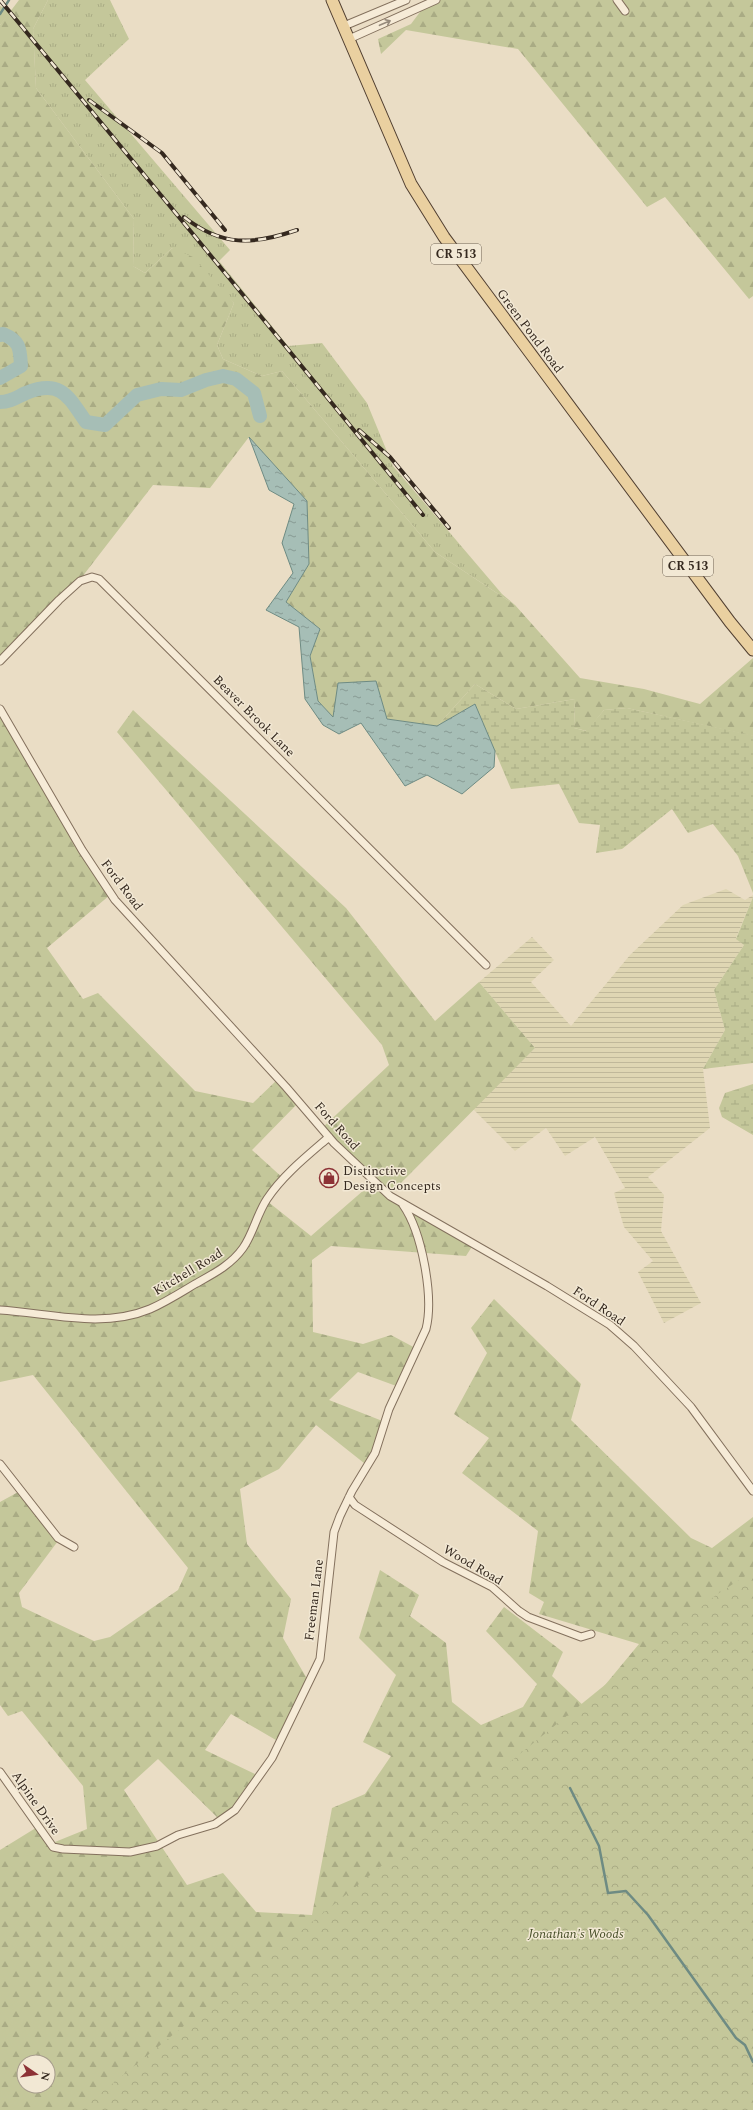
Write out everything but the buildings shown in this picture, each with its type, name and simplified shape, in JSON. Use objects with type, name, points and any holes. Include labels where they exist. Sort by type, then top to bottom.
[{"type":"main road","name":"Green Pond Road","points":[[332,0],[412,184],[444,237],[730,622],[753,650]]},
{"type":"street","points":[[344,26],[406,0]]},
{"type":"street","points":[[350,39],[436,0]]},
{"type":"street","points":[[617,0],[625,11]]},
{"type":"street","name":"Beaver Brook Lane","points":[[0,661],[59,600],[80,581],[92,577],[99,579],[486,965]]},
{"type":"street","name":"Ford Road","points":[[0,709],[82,850],[115,900],[286,1086],[329,1137],[369,1179],[390,1196],[547,1286],[610,1326],[634,1346],[691,1407],[753,1491]]},
{"type":"street","name":"Kitchell Road","points":[[0,1310],[88,1319],[108,1319],[149,1309],[178,1295],[217,1272],[236,1257],[244,1247],[261,1209],[274,1189],[329,1137]]},
{"type":"street","name":"Freeman Lane","points":[[53,1847],[130,1852],[157,1846],[178,1835],[205,1828],[219,1822],[235,1810],[272,1758],[320,1659],[334,1532],[349,1497],[375,1453],[389,1409],[419,1345],[428,1319],[426,1282],[419,1240],[412,1217],[402,1203]]},
{"type":"street","points":[[0,1464],[58,1538],[74,1547]]},
{"type":"street","name":"Wood Road","points":[[349,1497],[355,1505],[443,1562],[492,1587],[518,1611],[528,1617],[581,1637],[591,1634]]},
{"type":"street","name":"Alpine Drive","points":[[0,1772],[53,1847]]},
{"type":"shaded area","points":[[726,889],[745,900],[753,895],[753,897],[736,938],[744,945],[714,990],[725,1030],[703,1069],[710,1128],[648,1177],[664,1195],[661,1231],[701,1303],[664,1323],[638,1272],[653,1261],[624,1227],[614,1193],[625,1188],[595,1137],[565,1156],[546,1128],[515,1151],[473,1109],[535,1048],[479,982],[532,937],[554,960],[531,982],[571,1026],[630,955],[683,905]]},
{"type":"green space","points":[[19,0],[48,0],[33,29],[36,88],[134,219],[133,266],[145,273],[172,248],[193,257],[234,303],[217,345],[223,359],[262,376],[282,371],[435,552],[515,605],[580,678],[644,689],[700,704],[753,658],[753,736],[627,708],[604,710],[587,731],[574,728],[575,699],[516,709],[475,684],[437,726],[387,719],[333,717],[318,701],[310,656],[320,629],[286,602],[309,564],[307,501],[249,437],[210,488],[153,485],[82,577],[0,656],[0,25]]},
{"type":"green space","points":[[48,0],[110,0],[129,39],[85,80],[230,250],[219,261],[288,346],[322,343],[367,403],[393,466],[502,594],[515,605],[435,552],[282,371],[262,376],[223,359],[217,345],[234,303],[172,248],[145,273],[133,266],[134,219],[36,88],[33,29]]},
{"type":"green space","points":[[429,0],[753,0],[753,296],[749,299],[665,197],[647,207],[518,49],[406,30],[381,54],[378,39],[411,24]]},
{"type":"green space","points":[[0,6],[12,11],[0,25]]},
{"type":"green space","points":[[475,684],[516,709],[575,699],[574,728],[586,731],[604,710],[627,708],[753,736],[753,893],[738,856],[713,824],[688,833],[672,809],[622,849],[596,853],[600,825],[579,823],[559,784],[511,789],[475,704],[437,726]]},
{"type":"green space","points":[[133,710],[346,908],[435,1021],[479,982],[535,1048],[388,1196],[473,1245],[466,1256],[331,1246],[312,1260],[313,1332],[363,1344],[391,1335],[419,1350],[399,1387],[358,1372],[329,1400],[385,1422],[369,1467],[316,1425],[279,1469],[240,1489],[247,1544],[291,1599],[283,1638],[309,1682],[281,1743],[231,1714],[205,1750],[259,1776],[221,1821],[158,1759],[124,1790],[187,1885],[223,1873],[256,1912],[312,1915],[332,1808],[365,1794],[391,1756],[363,1742],[396,1675],[359,1638],[380,1570],[419,1595],[410,1616],[446,1643],[452,1702],[481,1725],[523,1707],[537,1684],[486,1631],[504,1607],[563,1652],[552,1676],[586,1708],[639,1644],[539,1614],[544,1602],[529,1593],[538,1531],[462,1473],[489,1438],[454,1414],[487,1353],[471,1328],[494,1299],[581,1384],[571,1420],[691,1538],[712,1548],[753,1517],[753,2110],[0,2110],[0,1850],[39,1826],[50,1844],[87,1829],[83,1786],[22,1711],[8,1716],[0,1705],[0,1502],[20,1491],[58,1541],[19,1593],[22,1607],[94,1641],[110,1637],[178,1590],[188,1568],[33,1375],[0,1382],[0,715],[110,895],[47,948],[83,999],[98,993],[195,1091],[253,1103],[278,1079],[300,1101],[252,1150],[284,1179],[267,1201],[311,1236],[372,1183],[321,1129],[389,1065],[382,1045],[117,732]]},
{"type":"green space","points":[[753,897],[753,1063],[703,1069],[725,1030],[714,990],[744,945],[736,939]]},
{"type":"green space","points":[[753,1084],[753,1135],[722,1117],[719,1108],[725,1093]]},
{"type":"green space","name":"Jonathan's Woods","points":[[753,1571],[753,2110],[80,2110],[716,1595]]},
{"type":"water","points":[[249,437],[307,501],[309,564],[286,602],[320,629],[310,656],[318,701],[333,717],[338,683],[376,681],[387,719],[437,726],[475,704],[495,751],[494,767],[462,794],[427,775],[405,786],[361,723],[339,734],[323,725],[305,699],[299,627],[266,610],[293,573],[282,543],[294,504],[269,490]]},
{"type":"waterway","points":[[0,14],[9,0]]},
{"type":"waterway","points":[[0,335],[3,334],[16,342],[20,354],[21,366],[0,378]]},
{"type":"waterway","points":[[0,402],[11,400],[38,389],[56,389],[68,398],[86,422],[105,425],[137,395],[161,389],[181,390],[206,380],[223,376],[236,379],[254,393],[260,416]]},
{"type":"waterway","points":[[570,1788],[599,1846],[608,1893],[626,1891],[648,1915],[736,2038],[745,2045],[753,2062]]},
{"type":"railway","points":[[0,0],[423,515]]},
{"type":"railway","points":[[89,100],[162,153],[225,230]]},
{"type":"railway","points":[[184,217],[198,227],[212,234],[238,240],[266,239],[297,230]]},
{"type":"railway","points":[[359,430],[390,457],[449,528]]},
{"type":"place","name":"Distinctive Design Concepts","points":[[329,1178]]}]
